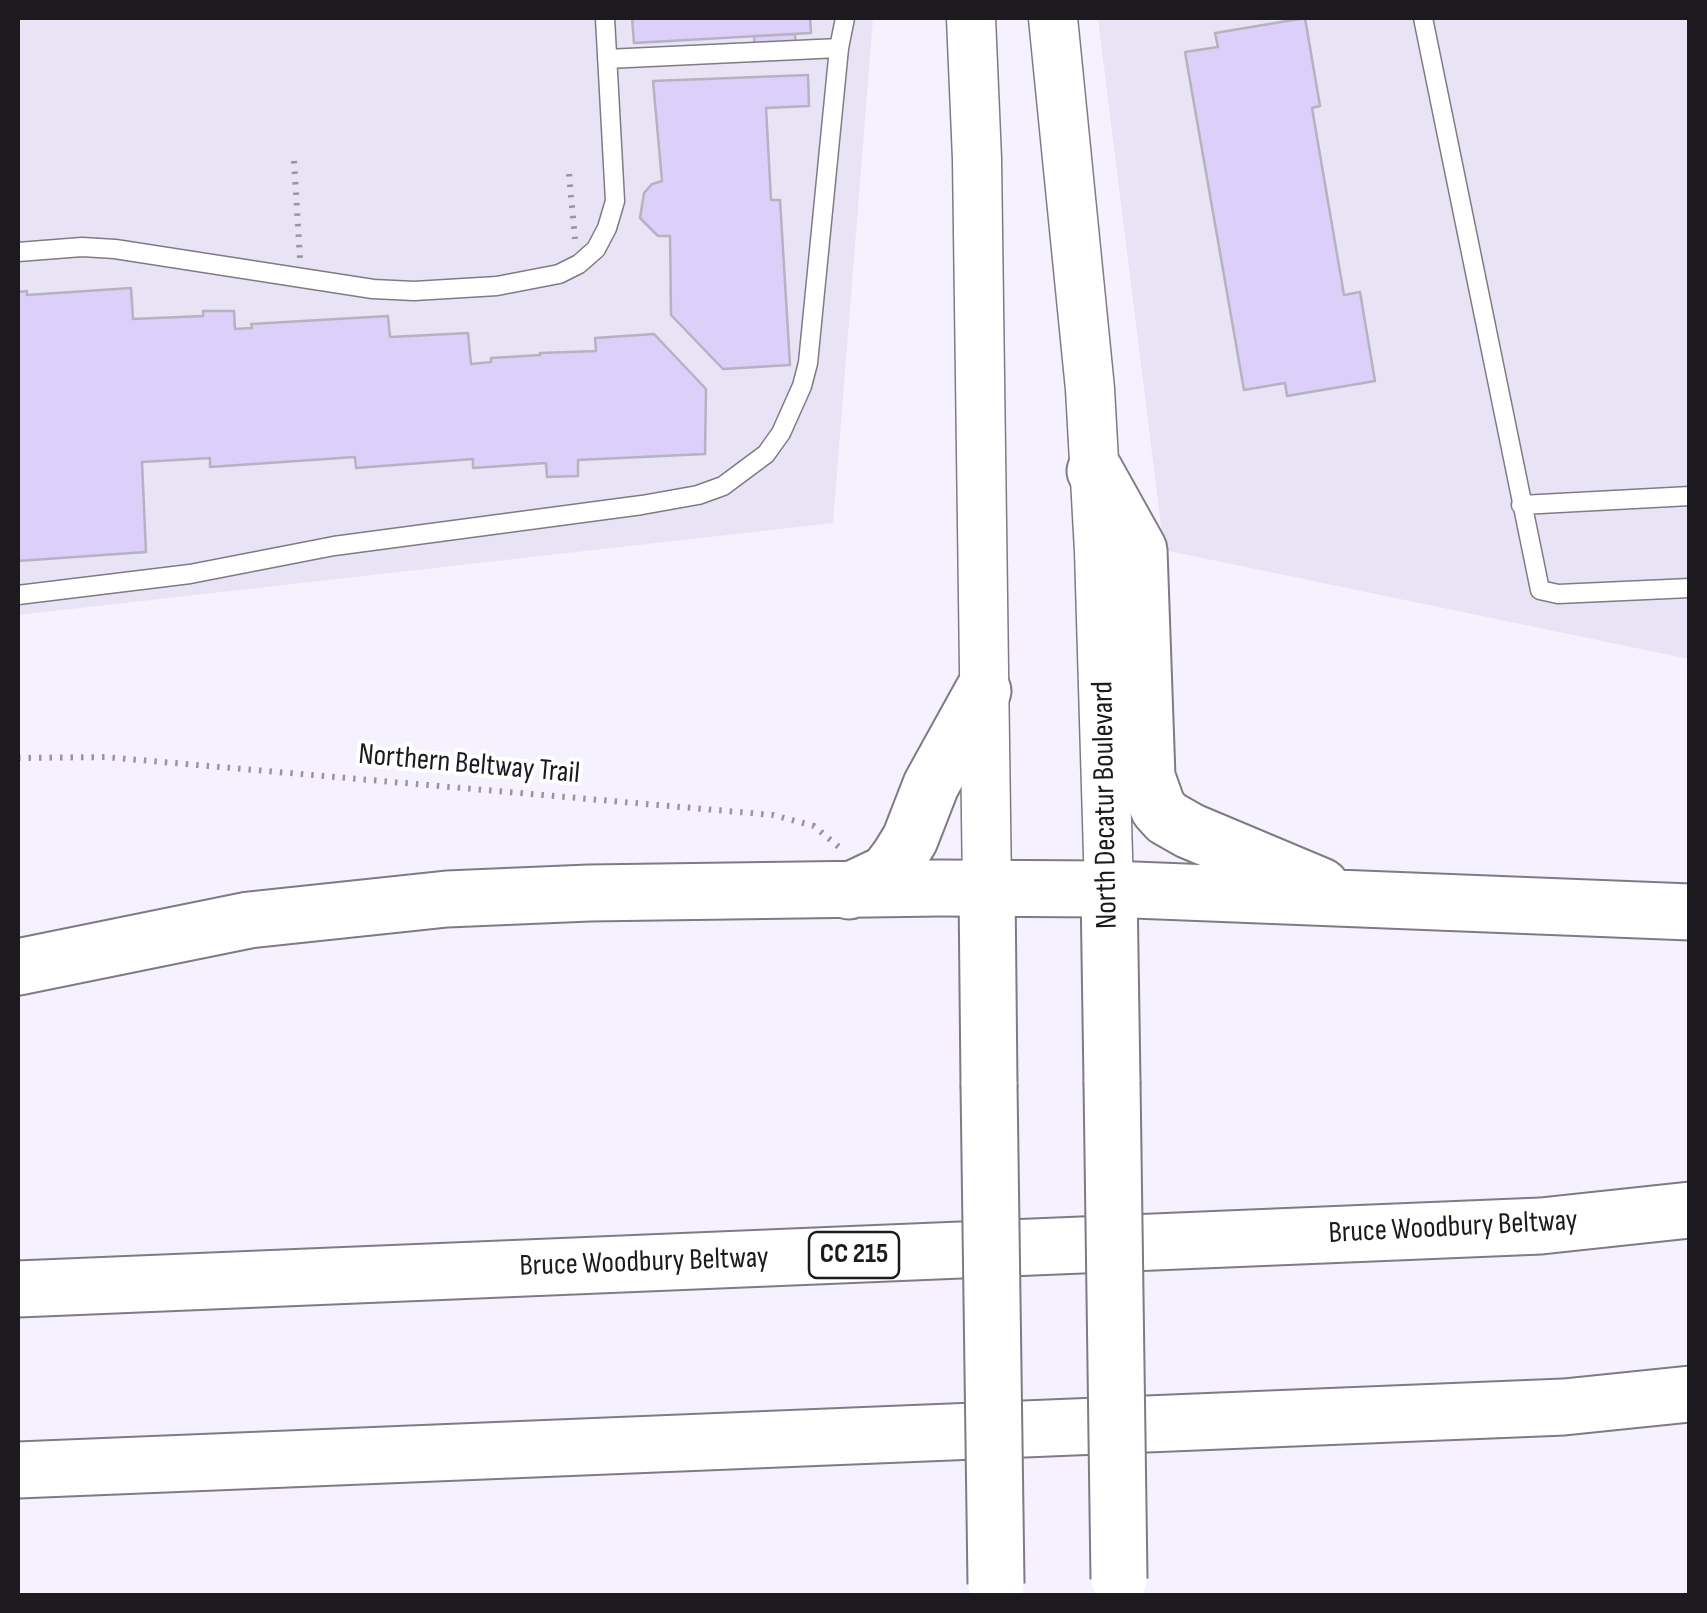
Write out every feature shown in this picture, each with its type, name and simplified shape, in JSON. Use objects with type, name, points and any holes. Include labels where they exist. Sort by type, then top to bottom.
[{"type":"main road","points":[[971,18],[977,159],[996,1590]]},
{"type":"main road","name":"North Decatur Boulevard","points":[[1053,18],[1087,352],[1095,471],[1108,889],[1119,1587]]},
{"type":"main road","points":[[1095,471],[1139,550],[1147,777],[1158,808],[1190,831],[1351,899]]},
{"type":"main road","points":[[18,967],[232,923],[412,902],[589,893],[849,872],[887,874],[910,839],[930,785],[984,690]]},
{"type":"main road","points":[[849,872],[987,888],[1108,889],[1690,912]]},
{"type":"main road","name":"Bruce Woodbury Beltway","points":[[18,1289],[1522,1227],[1690,1210]]},
{"type":"main road","points":[[18,1470],[1564,1407],[1690,1394]]},
{"type":"lane","points":[[18,252],[82,247],[115,249],[373,289],[426,290],[528,282],[559,274],[579,264],[596,248],[615,201],[604,18]]},
{"type":"lane","points":[[18,595],[190,574],[334,546],[642,505],[698,494],[736,477],[774,443],[805,374],[845,18]]},
{"type":"lane","points":[[1423,18],[1540,590],[1558,594],[1690,588]]},
{"type":"lane","points":[[607,59],[839,48]]},
{"type":"lane","points":[[1521,505],[1690,496]]},
{"type":"path","points":[[294,160],[302,277]]},
{"type":"path","name":"Northern Beltway Trail","points":[[18,758],[106,757],[774,815],[814,826],[849,872]]},
{"type":"shaded area","points":[[18,18],[873,18],[833,523],[18,615]]},
{"type":"shaded area","points":[[1098,18],[1689,18],[1689,659],[1164,550]]},
{"type":"building","points":[[632,18],[810,18],[811,33],[634,43]]},
{"type":"building","points":[[1305,18],[1320,106],[1312,108],[1344,295],[1360,292],[1375,381],[1287,396],[1285,383],[1244,390],[1185,52],[1218,47],[1215,33]]},
{"type":"building","points":[[795,34],[797,57],[756,61],[754,36]]},
{"type":"building","points":[[808,75],[809,106],[766,108],[771,200],[780,200],[790,365],[723,369],[671,315],[670,236],[658,236],[640,218],[644,193],[652,184],[662,181],[653,81]]},
{"type":"building","points":[[131,288],[133,319],[234,311],[235,329],[252,328],[251,324],[388,316],[390,337],[468,333],[471,364],[491,362],[491,358],[596,351],[595,338],[654,334],[706,389],[705,454],[578,460],[578,476],[547,477],[546,463],[473,468],[473,459],[356,468],[355,457],[210,467],[210,458],[142,462],[146,552],[18,561],[18,292],[27,291],[27,295]]}]
